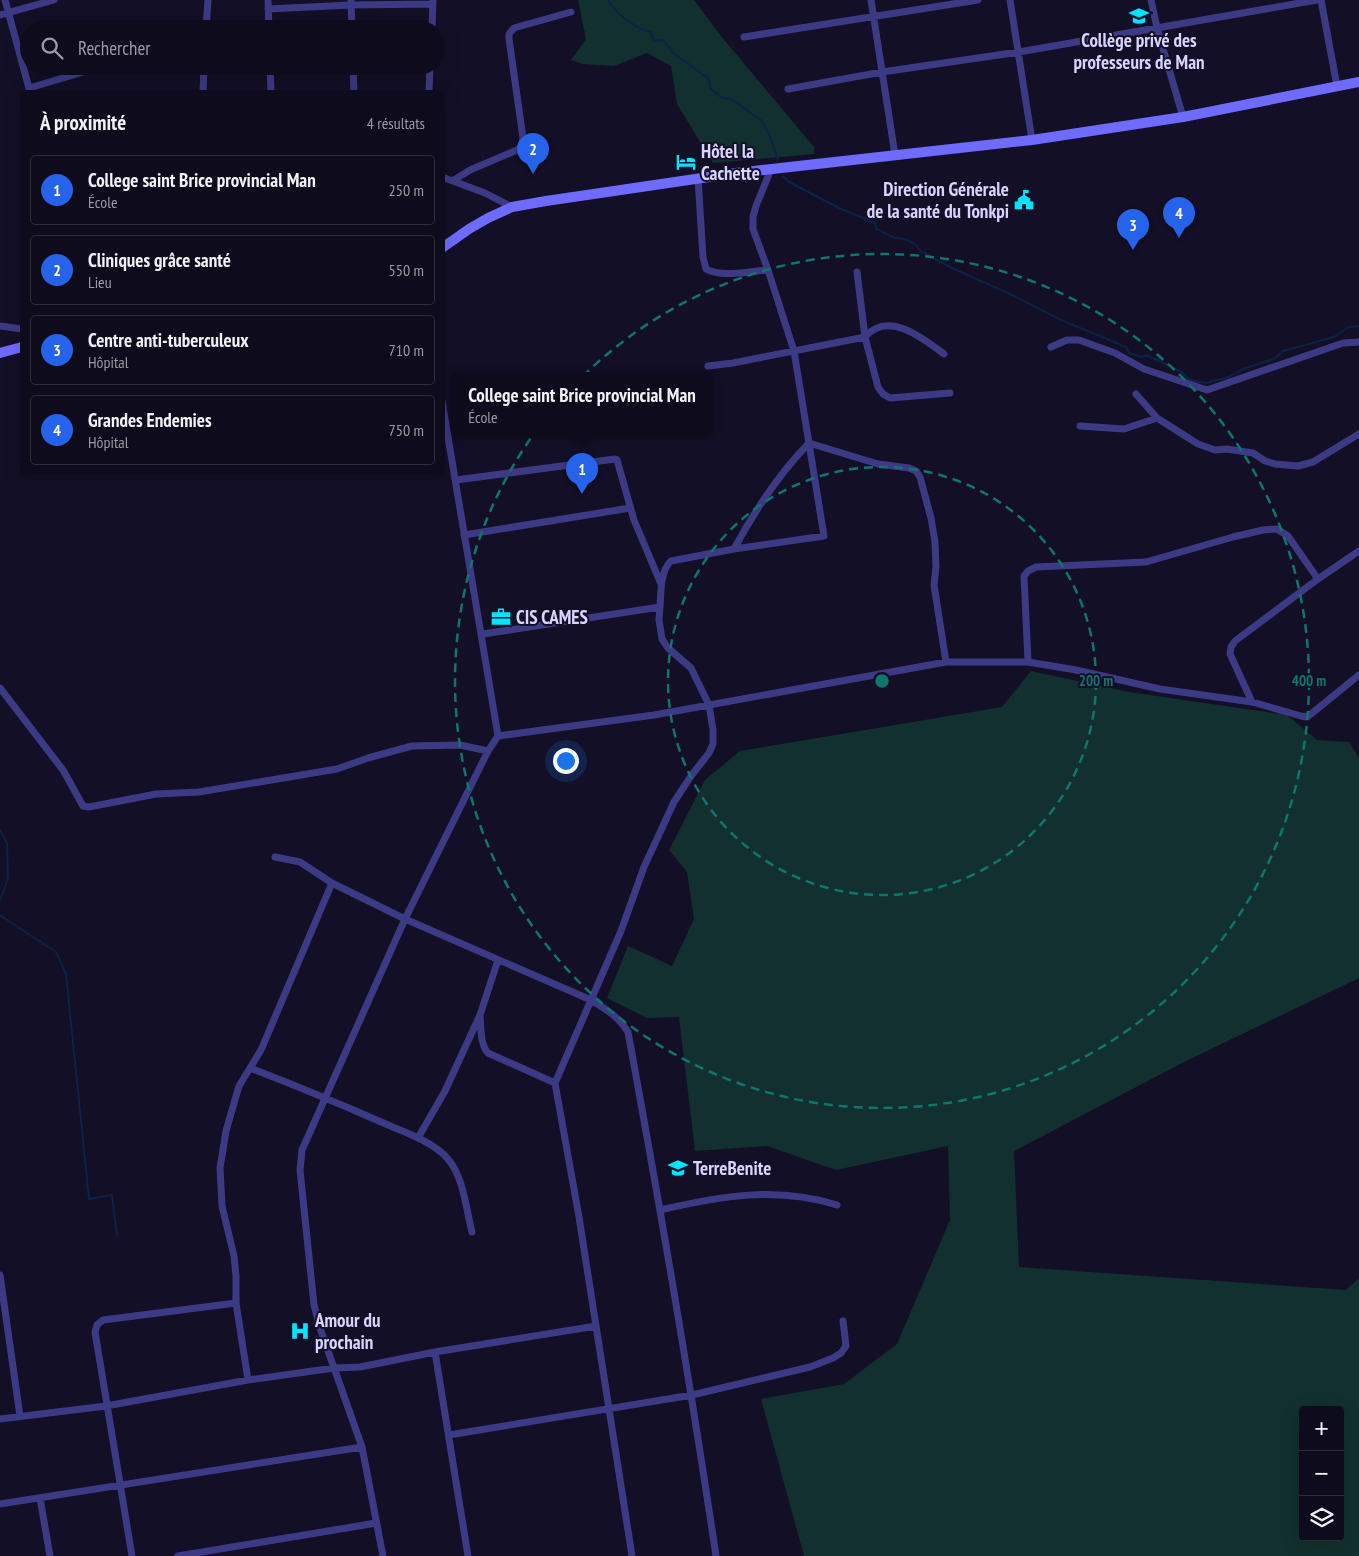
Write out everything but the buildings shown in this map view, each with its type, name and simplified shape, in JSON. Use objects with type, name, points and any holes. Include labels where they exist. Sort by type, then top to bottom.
[{"type":"main road","points":[[445,246],[469,229],[512,207],[698,178],[1032,140],[1183,117],[1359,82]]},
{"type":"main road","points":[[0,353],[20,348]]},
{"type":"street","points":[[5,0],[20,55]]},
{"type":"street","points":[[0,15],[54,0]]},
{"type":"street","points":[[207,20],[208,0]]},
{"type":"street","points":[[268,0],[269,20]]},
{"type":"street","points":[[871,0],[895,155]]},
{"type":"street","points":[[744,37],[874,18],[978,0]]},
{"type":"street","points":[[1010,0],[1032,140]]},
{"type":"street","points":[[1151,0],[1157,28],[1183,117]]},
{"type":"street","points":[[788,89],[882,72],[1019,52],[1319,0],[1337,86]]},
{"type":"street","points":[[268,9],[351,2],[433,2],[432,20]]},
{"type":"street","points":[[351,2],[352,20]]},
{"type":"street","points":[[454,180],[470,170],[517,150],[522,146],[523,138],[509,39],[511,30],[571,12]]},
{"type":"street","points":[[26,75],[30,90],[76,75]]},
{"type":"street","points":[[203,90],[204,75]]},
{"type":"street","points":[[270,75],[271,90]]},
{"type":"street","points":[[353,75],[354,90]]},
{"type":"street","points":[[429,90],[430,75]]},
{"type":"street","points":[[632,1556],[579,1217],[555,1083],[621,931],[644,867],[674,802],[709,753],[713,744],[713,730],[708,705],[691,668],[668,648],[662,639],[659,620],[661,584],[668,564],[671,561],[734,549],[824,536],[794,351],[753,229],[753,217],[771,169]]},
{"type":"street","points":[[445,178],[485,193],[512,207]]},
{"type":"street","points":[[698,178],[703,257],[706,268],[712,272],[721,273],[768,270]]},
{"type":"street","points":[[857,272],[865,337],[878,387],[883,394],[890,398],[950,393]]},
{"type":"street","points":[[0,326],[20,329]]},
{"type":"street","points":[[708,366],[733,363],[865,337],[872,329],[889,326],[905,328],[944,354]]},
{"type":"street","points":[[1051,347],[1067,340],[1079,340],[1116,353],[1144,369],[1207,390],[1334,345],[1359,342]]},
{"type":"street","points":[[1136,394],[1157,418],[1198,444],[1215,450],[1227,449],[1254,453],[1276,464],[1298,466],[1313,462],[1359,434]]},
{"type":"street","points":[[383,1556],[362,1447],[314,1306],[300,1170],[302,1150],[405,919],[488,751],[498,736],[445,418]]},
{"type":"street","points":[[1080,426],[1124,429],[1157,418]]},
{"type":"street","points":[[734,549],[769,490],[809,442]]},
{"type":"street","points":[[809,442],[878,464],[909,468],[920,476],[935,542],[936,567],[934,585],[946,662]]},
{"type":"street","points":[[456,480],[613,458],[617,460],[634,520],[661,584]]},
{"type":"street","points":[[464,535],[630,508]]},
{"type":"street","points":[[1028,662],[1024,576],[1028,571],[1036,567],[1146,562],[1234,537],[1262,530],[1277,529],[1288,536],[1318,579]]},
{"type":"street","points":[[1252,702],[1230,654],[1230,647],[1235,641],[1318,579],[1359,551]]},
{"type":"street","points":[[482,634],[660,607]]},
{"type":"street","points":[[498,736],[654,715],[946,662],[1028,662],[1076,670],[1160,689],[1252,702],[1306,717],[1359,675]]},
{"type":"street","points":[[0,688],[62,770],[83,806],[89,807],[156,794],[199,792],[337,769],[412,746],[460,745],[488,751]]},
{"type":"street","points":[[275,857],[300,862],[332,883],[405,919],[591,1000],[620,1019],[628,1032],[660,1210],[692,1395],[716,1556]]},
{"type":"street","points":[[248,1380],[236,1303],[234,1256],[222,1206],[220,1168],[226,1131],[239,1086],[260,1050],[332,883]]},
{"type":"street","points":[[418,1138],[445,1091],[480,1015],[498,960]]},
{"type":"street","points":[[480,1015],[482,1038],[485,1050],[488,1053],[555,1083]]},
{"type":"street","points":[[250,1068],[418,1138],[442,1153],[455,1170],[459,1180],[472,1232]]},
{"type":"street","points":[[660,1210],[707,1199],[781,1193],[814,1198],[837,1205]]},
{"type":"street","points":[[0,1275],[20,1416]]},
{"type":"street","points":[[132,1556],[95,1332],[102,1320],[236,1303]]},
{"type":"street","points":[[449,1435],[692,1395],[810,1367],[841,1353],[846,1346],[844,1321]]},
{"type":"street","points":[[0,1419],[106,1406],[248,1380],[334,1368],[360,1367],[436,1352],[596,1326]]},
{"type":"street","points":[[436,1352],[468,1556]]},
{"type":"street","points":[[0,1504],[362,1447]]},
{"type":"street","points":[[40,1498],[50,1556]]},
{"type":"street","points":[[178,1556],[376,1523]]},
{"type":"green space","points":[[578,0],[694,0],[721,36],[814,147],[814,154],[713,163],[677,104],[671,66],[647,53],[614,66],[583,64],[571,60],[586,39]]},
{"type":"green space","points":[[1031,671],[1129,692],[1287,715],[1317,740],[1349,742],[1359,758],[1359,978],[1184,1062],[1014,1151],[1019,1267],[1346,1290],[1359,1278],[1359,1556],[804,1556],[761,1399],[844,1384],[897,1344],[950,1220],[948,1146],[836,1170],[767,1146],[695,1151],[679,1017],[647,1018],[607,998],[628,946],[672,966],[694,919],[687,872],[669,850],[705,780],[740,751],[1002,707]]},
{"type":"waterway","points":[[608,0],[627,20],[639,28],[651,32],[654,41],[663,40],[672,52],[709,79],[710,88],[722,98],[731,99],[762,121],[778,159]]},
{"type":"waterway","points":[[783,176],[789,182],[841,209],[874,222],[877,229],[895,238],[906,239],[916,245],[920,251],[954,269],[1010,294],[1061,320],[1126,347],[1129,353],[1142,357],[1146,355],[1180,371],[1188,379],[1198,382],[1206,383],[1229,377],[1243,369],[1274,359],[1283,351],[1334,337],[1349,327],[1359,326]]},
{"type":"waterway","points":[[0,830],[7,843],[8,879],[0,900]]},
{"type":"waterway","points":[[0,915],[56,952],[66,974],[89,1199],[112,1195],[117,1236]]},
{"type":"place","name":"Collège privé des professeurs de Man","points":[[1139,16]]},
{"type":"place","name":"Hôtel la Cachette","points":[[686,162]]},
{"type":"place","name":"Cliniques grâce santé","points":[[533,174]]},
{"type":"place","name":"Direction Générale de la santé du Tonkpi","points":[[1024,200]]},
{"type":"place","name":"Grandes Endemies","points":[[1179,238]]},
{"type":"place","name":"Centre anti-tuberculeux","points":[[1133,250]]},
{"type":"place","name":"College saint Brice provincial Man","points":[[582,494]]},
{"type":"place","name":"CIS CAMES","points":[[501,617]]},
{"type":"place","name":"TerreBenite","points":[[678,1168]]},
{"type":"place","name":"Amour du prochain","points":[[300,1331]]}]
